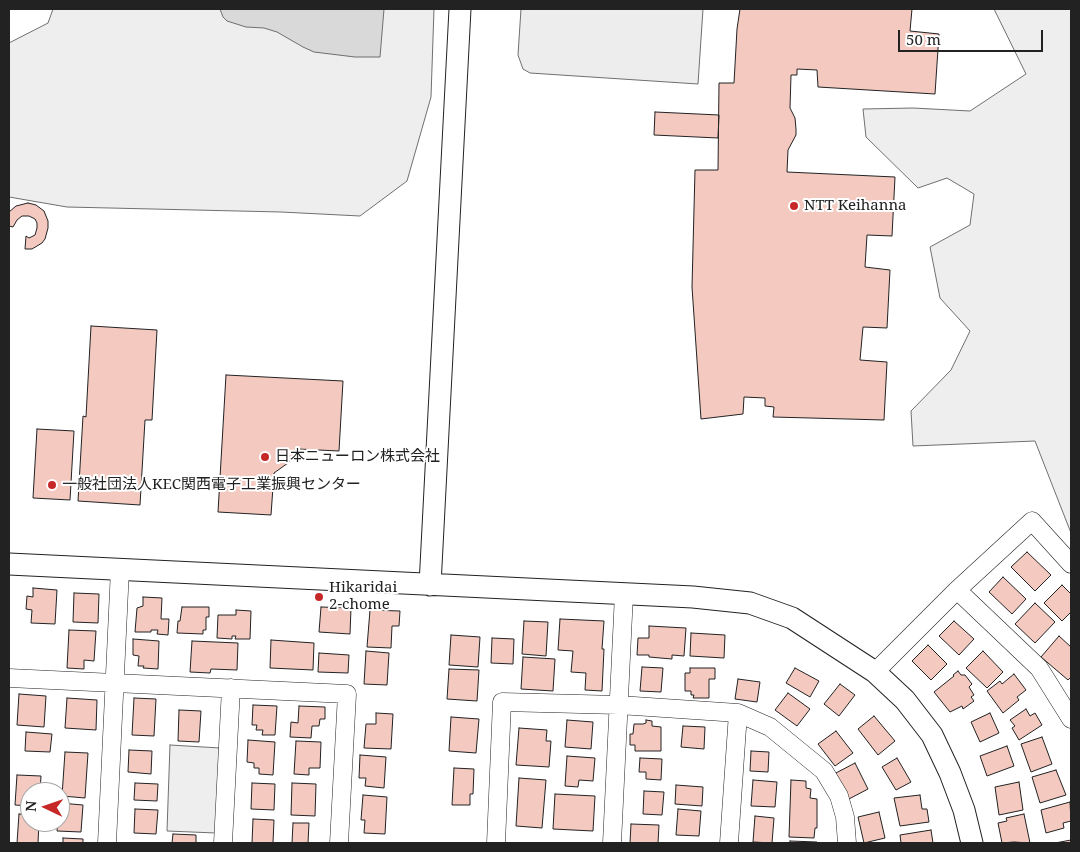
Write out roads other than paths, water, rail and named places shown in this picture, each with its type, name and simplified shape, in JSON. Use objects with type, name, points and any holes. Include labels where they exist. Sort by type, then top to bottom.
[{"type":"street","points":[[430,585],[460,9]]},
{"type":"street","points":[[875,672],[957,590],[1032,521],[1071,564]]},
{"type":"street","points":[[9,564],[693,597],[750,604],[792,618],[875,672],[905,700],[932,735],[950,773],[964,810],[972,843]]},
{"type":"street","points":[[107,843],[120,569]]},
{"type":"street","points":[[957,590],[1039,668],[1071,719]]},
{"type":"street","points":[[612,843],[624,594]]},
{"type":"street","points":[[9,678],[347,694],[339,843]]},
{"type":"street","points":[[224,843],[231,688]]},
{"type":"street","points":[[496,843],[502,702],[619,705],[738,713],[770,727],[824,771],[839,796],[845,817],[847,843]]},
{"type":"street","points":[[729,843],[738,713]]},
{"type":"place","name":"NTT Keihanna","points":[[794,206]]},
{"type":"place","name":"日本ニューロン株式会社","points":[[265,457]]},
{"type":"place","name":"一般社団法人KEC関西電子工業振興センター","points":[[52,485]]},
{"type":"place","name":"Hikaridai 2-chome","points":[[319,597]]}]
